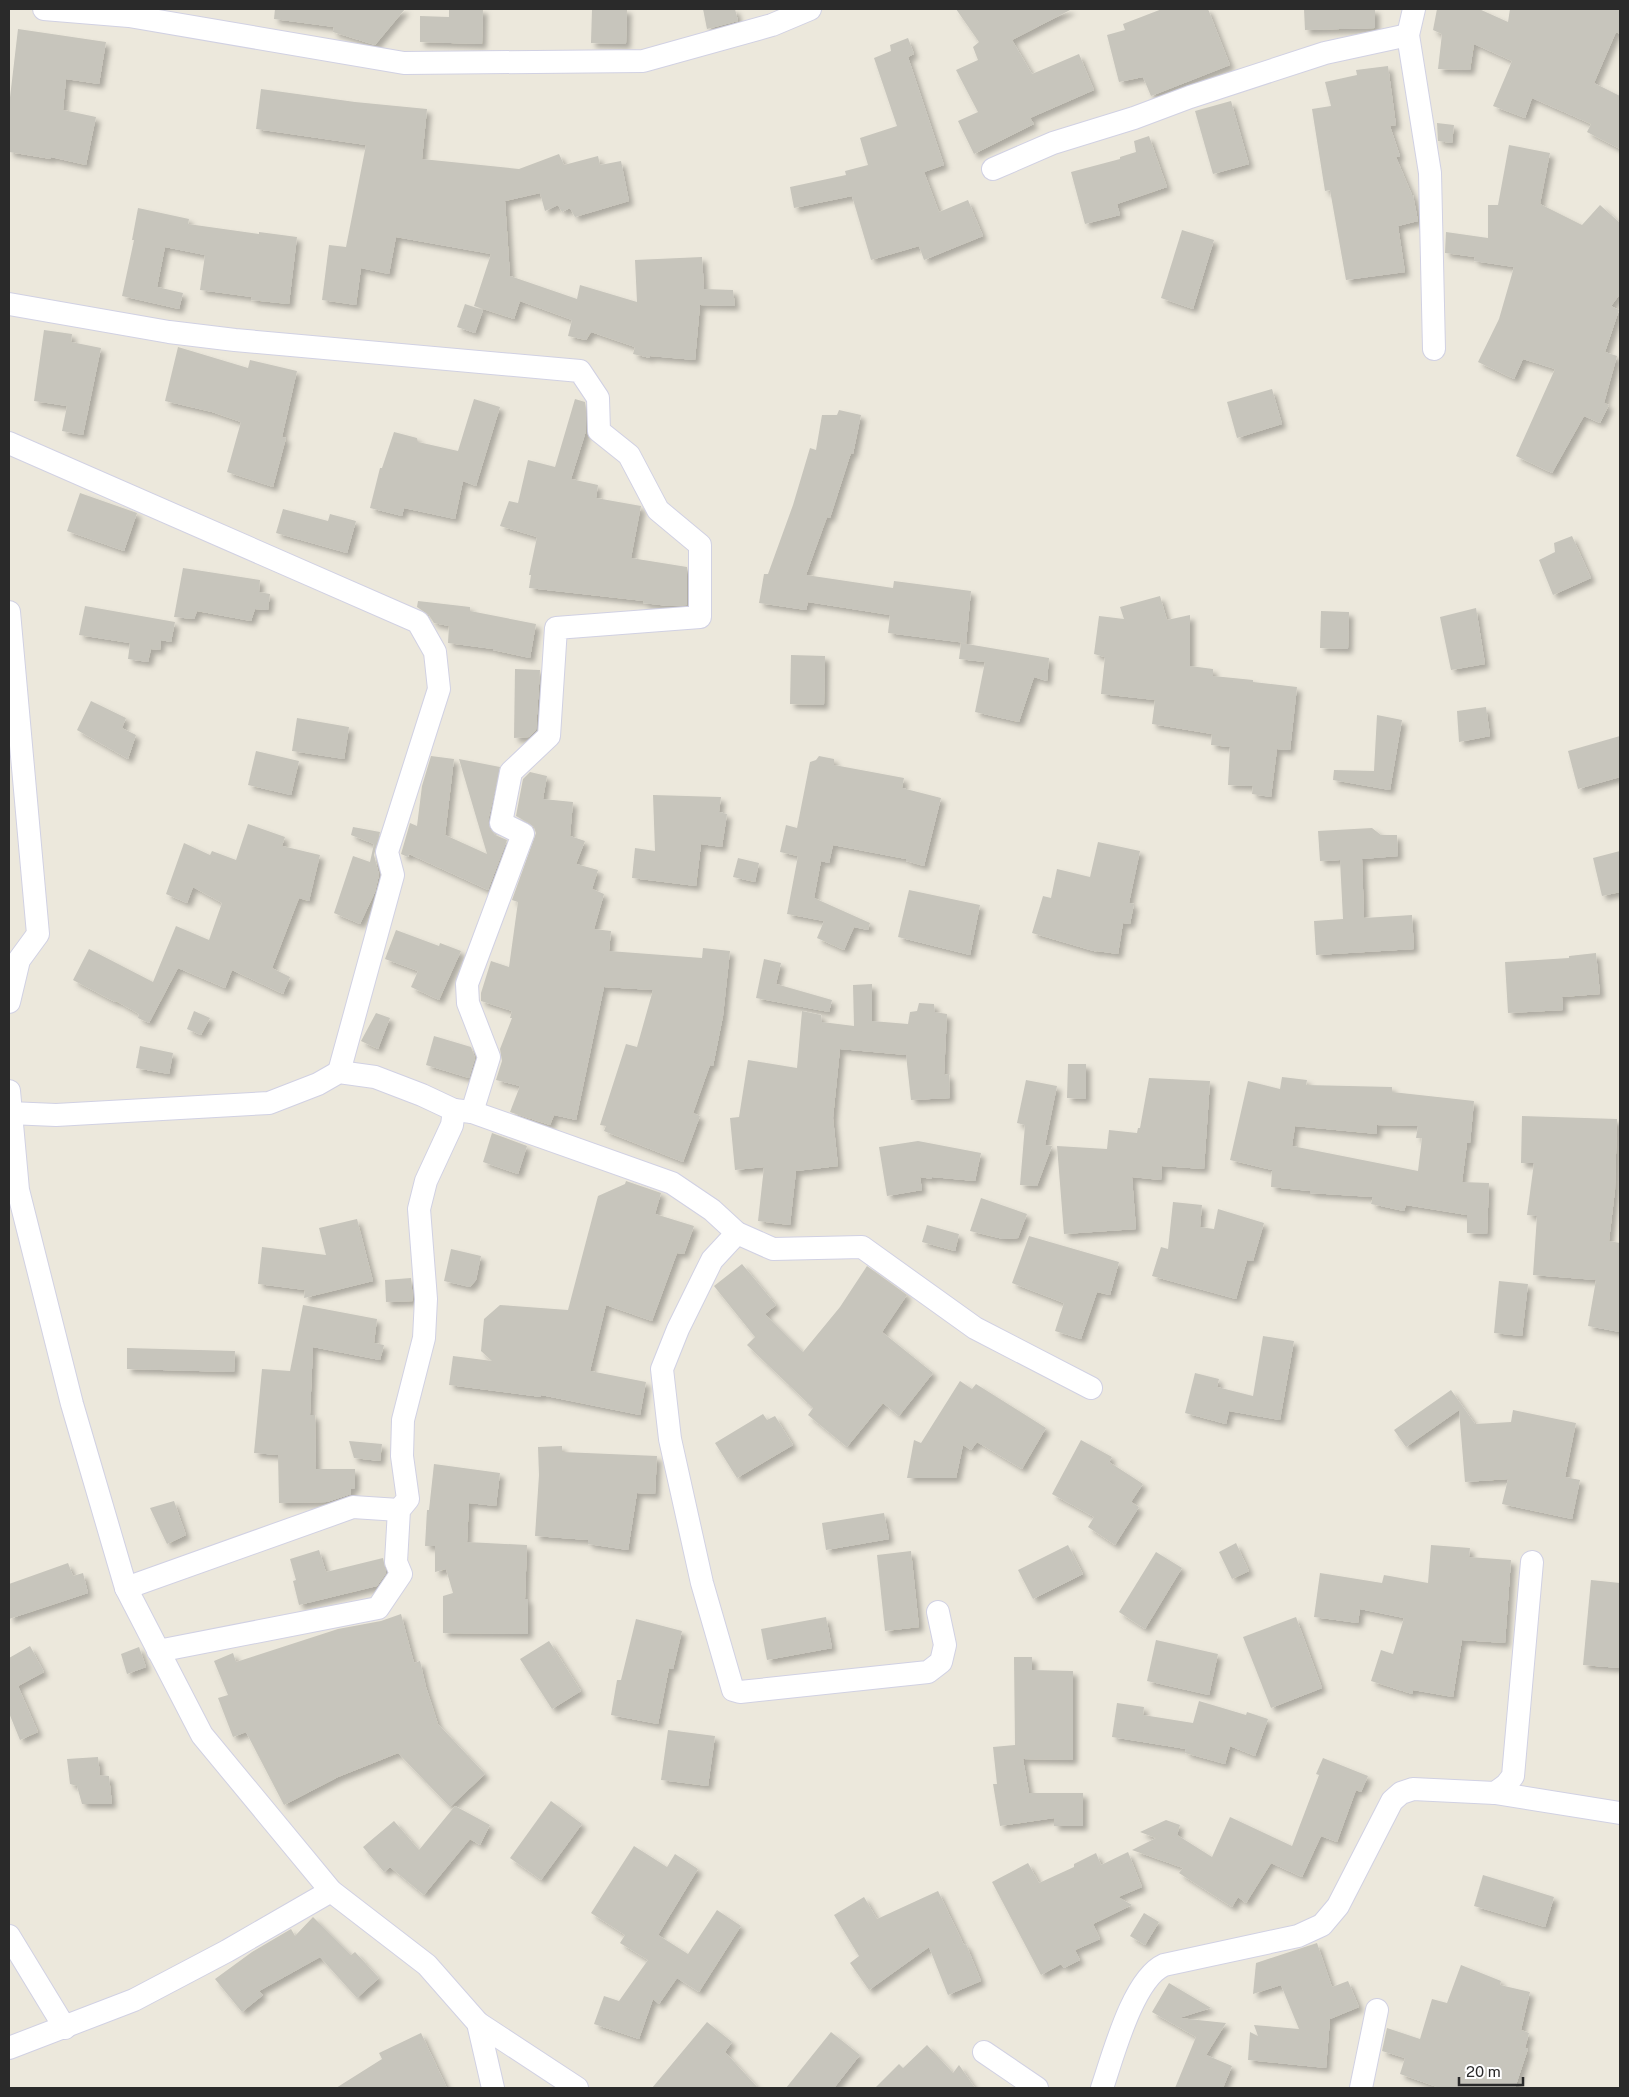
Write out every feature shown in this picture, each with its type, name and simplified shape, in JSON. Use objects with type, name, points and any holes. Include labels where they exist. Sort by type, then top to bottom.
[{"type":"street","points":[[44,9],[130,12],[404,64],[643,60],[772,25],[810,9]]},
{"type":"street","points":[[1414,9],[1408,36],[1430,173],[1434,349]]},
{"type":"street","points":[[993,169],[1054,143],[1134,118],[1190,97],[1324,53],[1408,36]]},
{"type":"street","points":[[9,304],[170,332],[235,340],[580,372],[598,398],[599,431],[629,455],[658,510],[700,545],[700,617],[556,628],[549,736],[511,772],[501,824],[523,834],[467,984],[468,1003],[489,1058],[463,1111],[452,1125],[426,1181],[419,1209],[426,1299],[424,1338],[404,1420],[402,1456],[408,1499],[399,1510],[396,1562],[401,1574],[378,1608],[158,1650]]},
{"type":"street","points":[[9,443],[418,622],[435,652],[439,689],[388,852],[393,875],[339,1072]]},
{"type":"street","points":[[9,612],[38,934],[19,960],[9,1002]]},
{"type":"street","points":[[577,2088],[478,2023],[428,1965],[332,1891],[202,1735],[126,1588],[72,1404],[18,1190],[9,1102],[56,1115],[269,1103],[318,1084],[339,1072],[375,1077],[463,1111],[672,1184],[712,1210],[737,1233],[773,1249],[862,1247],[975,1328],[1091,1388]]},
{"type":"street","points":[[737,1233],[712,1260],[678,1329],[662,1369],[670,1438],[702,1583],[732,1690],[740,1692],[928,1672],[941,1662],[945,1645],[938,1612]]},
{"type":"street","points":[[126,1588],[354,1507],[399,1510]]},
{"type":"street","points":[[1495,1794],[1513,1776],[1532,1562]]},
{"type":"street","points":[[1102,2088],[1130,2009],[1146,1979],[1156,1969],[1164,1965],[1298,1936],[1322,1925],[1338,1906],[1392,1801],[1401,1793],[1413,1789],[1495,1794],[1620,1813]]},
{"type":"street","points":[[9,2048],[134,2000],[332,1891]]},
{"type":"street","points":[[9,1936],[65,2028]]},
{"type":"street","points":[[1361,2088],[1377,2010]]},
{"type":"street","points":[[478,2023],[493,2088]]},
{"type":"street","points":[[984,2052],[1037,2088]]},
{"type":"building","points":[[275,9],[405,9],[375,45],[333,32],[334,27],[274,19]]},
{"type":"building","points":[[449,9],[483,9],[482,44],[420,42],[420,16],[449,17]]},
{"type":"building","points":[[592,9],[627,9],[626,44],[591,43]]},
{"type":"building","points":[[703,9],[735,9],[738,21],[707,29]]},
{"type":"building","points":[[956,9],[1072,9],[1012,40],[1032,74],[1079,54],[1094,90],[1030,118],[1034,124],[974,154],[958,121],[978,112],[956,70],[978,60],[973,47],[979,42]]},
{"type":"building","points":[[1162,9],[1208,9],[1230,65],[1151,96],[1143,77],[1119,82],[1107,35],[1125,30],[1123,24]]},
{"type":"building","points":[[1304,9],[1375,9],[1375,28],[1305,30]]},
{"type":"building","points":[[1437,9],[1479,9],[1508,22],[1510,9],[1620,9],[1620,34],[1616,32],[1594,83],[1620,96],[1620,149],[1587,132],[1591,124],[1532,98],[1525,118],[1493,106],[1512,61],[1474,44],[1470,70],[1438,69],[1442,34],[1433,30]]},
{"type":"building","points":[[18,29],[106,42],[99,84],[66,79],[63,110],[96,117],[86,165],[51,157],[51,159],[9,152],[9,106]]},
{"type":"building","points":[[908,38],[914,54],[908,57],[944,165],[924,172],[939,212],[968,200],[983,236],[924,260],[919,246],[871,260],[852,196],[794,208],[790,187],[846,175],[845,171],[868,165],[860,138],[897,126],[874,58],[891,51],[890,45]]},
{"type":"building","points":[[1388,66],[1396,125],[1390,126],[1400,156],[1396,157],[1413,195],[1418,221],[1398,226],[1405,272],[1346,280],[1330,190],[1325,191],[1312,109],[1331,106],[1325,82],[1357,75],[1356,70]]},
{"type":"building","points":[[261,89],[355,102],[427,109],[422,159],[519,169],[559,154],[564,165],[598,156],[600,165],[621,161],[629,201],[575,217],[570,208],[562,212],[558,205],[545,211],[540,193],[505,201],[510,276],[577,299],[580,285],[637,302],[635,260],[702,257],[704,289],[733,290],[735,306],[700,305],[695,360],[650,356],[650,358],[633,354],[635,347],[591,332],[586,340],[568,336],[572,320],[520,301],[514,319],[474,306],[491,254],[396,237],[389,274],[361,268],[356,305],[322,300],[329,245],[346,247],[366,145],[256,129]]},
{"type":"building","points":[[1231,101],[1249,164],[1213,174],[1195,111]]},
{"type":"building","points":[[1437,123],[1454,125],[1452,143],[1438,141]]},
{"type":"building","points":[[1149,136],[1167,187],[1117,204],[1120,215],[1085,224],[1071,172],[1120,159],[1120,157],[1136,152],[1134,141]]},
{"type":"building","points":[[1509,145],[1550,153],[1540,204],[1582,225],[1600,205],[1620,223],[1620,294],[1611,306],[1619,310],[1605,352],[1617,356],[1604,403],[1609,405],[1600,423],[1584,416],[1552,473],[1516,456],[1555,369],[1523,359],[1514,379],[1478,362],[1499,319],[1514,267],[1474,261],[1475,257],[1445,253],[1446,232],[1488,238],[1488,205],[1498,205]]},
{"type":"building","points":[[138,208],[189,219],[188,224],[259,234],[259,232],[297,237],[289,304],[251,300],[252,297],[200,290],[205,255],[165,247],[157,287],[183,293],[179,309],[122,296],[134,240],[132,240]]},
{"type":"building","points":[[1182,230],[1214,240],[1193,309],[1161,298]]},
{"type":"building","points":[[465,304],[483,310],[475,333],[457,327]]},
{"type":"building","points":[[44,330],[72,334],[71,342],[101,348],[83,435],[62,431],[67,406],[34,401]]},
{"type":"building","points":[[178,347],[248,368],[250,360],[297,371],[282,437],[286,438],[273,487],[227,472],[241,422],[212,412],[165,401]]},
{"type":"building","points":[[1272,389],[1282,424],[1237,438],[1227,402]]},
{"type":"building","points":[[474,399],[500,407],[476,486],[463,481],[455,519],[404,508],[402,516],[370,508],[380,468],[382,468],[394,432],[417,438],[418,442],[458,451]]},
{"type":"building","points":[[575,399],[585,402],[586,431],[571,479],[598,485],[596,498],[641,506],[631,558],[687,567],[687,605],[669,606],[643,603],[644,601],[529,588],[531,575],[529,575],[537,537],[500,526],[509,501],[518,503],[528,460],[555,467]]},
{"type":"building","points":[[839,410],[861,415],[853,454],[851,453],[830,518],[827,517],[806,575],[893,588],[894,581],[971,591],[966,643],[888,633],[890,615],[808,602],[806,610],[759,603],[764,574],[768,574],[793,505],[810,448],[816,450],[822,415],[837,415]]},
{"type":"building","points":[[80,493],[137,513],[124,551],[67,531]]},
{"type":"building","points":[[283,509],[328,521],[330,514],[356,521],[347,553],[276,533]]},
{"type":"building","points":[[1572,536],[1591,578],[1553,595],[1539,560],[1555,552],[1554,543]]},
{"type":"building","points":[[183,568],[260,580],[259,592],[270,594],[268,610],[255,609],[251,621],[197,611],[194,619],[174,617]]},
{"type":"building","points":[[1160,596],[1167,620],[1190,615],[1190,666],[1213,669],[1213,676],[1297,687],[1290,750],[1277,749],[1271,797],[1252,794],[1253,786],[1228,785],[1230,747],[1211,745],[1212,734],[1152,724],[1155,700],[1101,694],[1105,657],[1094,654],[1099,616],[1124,619],[1120,607]]},
{"type":"building","points":[[418,601],[470,607],[470,611],[536,624],[530,658],[493,649],[448,643],[449,626],[434,623],[429,615],[417,607]]},
{"type":"building","points":[[85,606],[175,622],[171,642],[161,640],[160,650],[151,649],[148,662],[128,659],[130,643],[79,635]]},
{"type":"building","points":[[1476,608],[1485,664],[1451,670],[1440,617]]},
{"type":"building","points":[[1321,611],[1349,612],[1348,649],[1320,648]]},
{"type":"building","points":[[961,643],[1049,658],[1047,681],[1034,677],[1019,722],[975,712],[985,662],[959,659]]},
{"type":"building","points":[[791,655],[825,656],[824,705],[790,704]]},
{"type":"building","points":[[515,669],[540,670],[536,730],[529,737],[514,738]]},
{"type":"building","points":[[91,701],[126,718],[122,728],[136,735],[128,759],[77,730]]},
{"type":"building","points":[[1486,707],[1490,736],[1459,742],[1457,711]]},
{"type":"building","points":[[1377,715],[1402,720],[1390,790],[1333,780],[1334,770],[1374,771]]},
{"type":"building","points":[[297,718],[349,727],[344,759],[292,751]]},
{"type":"building","points":[[1620,736],[1620,777],[1578,789],[1568,751]]},
{"type":"building","points":[[256,751],[299,761],[291,795],[248,785]]},
{"type":"building","points":[[431,756],[454,759],[445,835],[487,854],[459,759],[500,767],[488,821],[490,829],[495,835],[507,840],[488,890],[409,854],[408,857],[401,854],[410,823],[417,826],[422,786]]},
{"type":"building","points":[[819,756],[834,759],[834,765],[904,778],[902,788],[941,798],[924,866],[906,861],[906,859],[833,845],[829,863],[821,861],[814,898],[870,923],[868,930],[854,927],[844,950],[817,938],[824,921],[787,914],[798,856],[780,852],[786,825],[797,828],[810,762],[816,760]]},
{"type":"building","points":[[530,772],[547,776],[543,799],[573,802],[570,836],[585,841],[576,864],[598,870],[592,889],[604,894],[594,929],[611,931],[609,951],[702,958],[703,948],[730,951],[723,1016],[713,1066],[710,1065],[693,1113],[700,1116],[683,1162],[604,1131],[606,1126],[600,1125],[626,1044],[637,1047],[653,990],[604,987],[576,1120],[554,1115],[550,1125],[510,1112],[520,1086],[496,1080],[502,1061],[500,1049],[512,1018],[510,1018],[512,1011],[481,1001],[481,993],[491,961],[509,967],[518,902],[512,900],[536,833],[534,827],[516,816],[523,779]]},
{"type":"building","points":[[653,795],[721,797],[719,812],[727,814],[722,847],[701,844],[696,886],[632,878],[635,848],[655,851]]},
{"type":"building","points":[[248,824],[285,837],[282,846],[320,855],[309,901],[299,898],[272,968],[290,977],[283,994],[232,970],[225,988],[178,968],[149,1023],[138,1018],[139,1014],[73,980],[89,949],[153,982],[176,926],[209,940],[222,903],[193,887],[187,903],[166,894],[184,843],[210,855],[212,851],[236,860]]},
{"type":"building","points":[[353,827],[380,832],[374,855],[379,875],[375,892],[360,924],[334,913],[353,856],[370,862],[374,844],[351,835]]},
{"type":"building","points":[[1372,828],[1381,835],[1397,835],[1398,856],[1362,859],[1364,918],[1412,915],[1414,949],[1316,955],[1314,921],[1343,919],[1340,860],[1320,861],[1318,831]]},
{"type":"building","points":[[1098,842],[1140,851],[1129,903],[1134,904],[1130,924],[1123,923],[1118,954],[1097,952],[1032,933],[1043,896],[1051,898],[1057,869],[1090,877]]},
{"type":"building","points":[[1620,851],[1620,892],[1602,896],[1593,858]]},
{"type":"building","points":[[738,858],[759,863],[755,882],[733,877]]},
{"type":"building","points":[[909,890],[980,905],[970,955],[898,937]]},
{"type":"building","points":[[396,930],[439,946],[440,943],[461,951],[439,1000],[411,987],[418,971],[385,959]]},
{"type":"building","points":[[1596,953],[1600,994],[1562,997],[1563,1010],[1508,1013],[1505,962],[1569,958],[1569,956]]},
{"type":"building","points":[[764,959],[781,963],[776,984],[832,1000],[829,1012],[756,998]]},
{"type":"building","points":[[872,984],[872,1021],[908,1024],[910,1012],[917,1011],[919,1003],[934,1004],[935,1012],[947,1014],[944,1075],[949,1074],[950,1098],[911,1100],[906,1055],[840,1049],[833,1118],[838,1166],[796,1171],[790,1225],[758,1221],[764,1167],[735,1170],[730,1118],[739,1117],[748,1060],[797,1068],[802,1011],[821,1015],[822,1022],[854,1026],[853,985]]},
{"type":"building","points":[[194,1011],[210,1018],[201,1035],[187,1029]]},
{"type":"building","points":[[376,1013],[390,1018],[378,1049],[361,1041]]},
{"type":"building","points":[[434,1036],[471,1047],[475,1058],[469,1078],[426,1065]]},
{"type":"building","points":[[140,1046],[173,1053],[169,1074],[136,1068]]},
{"type":"building","points":[[1068,1064],[1086,1064],[1086,1099],[1067,1098]]},
{"type":"building","points":[[1282,1077],[1307,1080],[1306,1085],[1392,1087],[1392,1092],[1474,1101],[1470,1143],[1467,1143],[1462,1182],[1489,1183],[1487,1234],[1467,1233],[1467,1215],[1406,1205],[1404,1211],[1371,1204],[1373,1197],[1310,1193],[1310,1191],[1271,1187],[1272,1170],[1230,1160],[1248,1081],[1280,1089]],"holes":[[[1377,1125],[1418,1126],[1416,1138],[1422,1138],[1418,1171],[1292,1146],[1295,1126],[1377,1134]]]},
{"type":"building","points":[[1149,1078],[1210,1081],[1204,1169],[1162,1166],[1161,1180],[1132,1177],[1136,1229],[1064,1234],[1057,1146],[1107,1149],[1109,1130],[1137,1133],[1138,1128],[1140,1128]]},
{"type":"building","points":[[1026,1080],[1057,1086],[1045,1145],[1052,1146],[1037,1186],[1020,1185],[1025,1125],[1017,1123]]},
{"type":"building","points":[[1522,1116],[1617,1119],[1615,1190],[1609,1241],[1620,1243],[1620,1332],[1588,1326],[1596,1280],[1533,1275],[1537,1216],[1527,1215],[1534,1163],[1521,1163]]},
{"type":"building","points":[[492,1133],[527,1146],[518,1174],[483,1162]]},
{"type":"building","points":[[918,1141],[981,1153],[975,1181],[920,1177],[922,1190],[887,1196],[879,1147]]},
{"type":"building","points":[[626,1181],[661,1193],[655,1214],[694,1226],[684,1254],[677,1253],[652,1321],[606,1305],[590,1371],[646,1382],[640,1415],[541,1395],[541,1397],[449,1385],[453,1356],[492,1361],[481,1351],[484,1319],[500,1305],[568,1310],[598,1196],[625,1184]]},
{"type":"building","points":[[981,1198],[1027,1214],[1018,1238],[1003,1239],[970,1231]]},
{"type":"building","points":[[1173,1202],[1202,1205],[1200,1227],[1214,1229],[1218,1209],[1264,1223],[1253,1261],[1247,1260],[1236,1299],[1152,1276],[1161,1247],[1168,1249]]},
{"type":"building","points":[[357,1219],[373,1281],[304,1298],[305,1290],[258,1284],[262,1247],[326,1255],[319,1228]]},
{"type":"building","points":[[927,1225],[959,1234],[955,1251],[922,1242]]},
{"type":"building","points":[[1029,1236],[1119,1262],[1110,1295],[1097,1292],[1081,1339],[1055,1331],[1064,1303],[1012,1283]]},
{"type":"building","points":[[451,1249],[481,1256],[476,1280],[470,1287],[444,1281]]},
{"type":"building","points":[[742,1264],[776,1305],[765,1314],[803,1352],[840,1307],[867,1266],[907,1295],[882,1332],[933,1373],[899,1416],[883,1403],[847,1447],[808,1415],[813,1408],[747,1345],[755,1337],[714,1286]]},
{"type":"building","points":[[411,1278],[413,1301],[386,1302],[385,1280]]},
{"type":"building","points":[[1499,1281],[1528,1284],[1522,1336],[1494,1333]]},
{"type":"building","points":[[303,1305],[377,1319],[374,1343],[384,1345],[380,1360],[313,1347],[310,1415],[315,1415],[316,1469],[355,1469],[355,1488],[351,1489],[351,1494],[327,1502],[279,1503],[278,1455],[254,1453],[262,1369],[290,1371]]},
{"type":"building","points":[[1263,1336],[1294,1341],[1280,1420],[1229,1411],[1226,1424],[1185,1413],[1195,1373],[1219,1379],[1217,1387],[1253,1396]]},
{"type":"building","points":[[127,1348],[235,1351],[234,1372],[127,1369]]},
{"type":"building","points":[[960,1381],[972,1389],[976,1384],[1046,1428],[1022,1469],[977,1442],[971,1450],[963,1445],[956,1478],[907,1478],[914,1440],[921,1443]]},
{"type":"building","points":[[1451,1390],[1475,1424],[1511,1422],[1513,1410],[1576,1423],[1565,1477],[1580,1480],[1572,1519],[1502,1504],[1508,1479],[1465,1482],[1459,1410],[1406,1447],[1394,1430]]},
{"type":"building","points":[[763,1414],[767,1420],[775,1416],[793,1445],[737,1478],[715,1443]]},
{"type":"building","points":[[1081,1440],[1112,1457],[1109,1462],[1143,1484],[1131,1502],[1139,1507],[1115,1545],[1088,1527],[1094,1517],[1052,1494]]},
{"type":"building","points":[[349,1441],[382,1444],[380,1461],[354,1458]]},
{"type":"building","points":[[562,1446],[562,1452],[657,1456],[655,1494],[637,1493],[628,1550],[588,1544],[588,1540],[535,1536],[539,1475],[538,1447]]},
{"type":"building","points":[[434,1464],[500,1473],[496,1506],[469,1503],[467,1542],[527,1545],[525,1599],[528,1599],[528,1634],[443,1633],[443,1596],[453,1593],[446,1569],[435,1572],[435,1546],[425,1546],[427,1510],[429,1510]]},
{"type":"building","points":[[174,1501],[186,1535],[167,1544],[150,1508]]},
{"type":"building","points":[[884,1513],[889,1539],[826,1550],[822,1523]]},
{"type":"building","points":[[1236,1543],[1249,1571],[1232,1579],[1219,1552]]},
{"type":"building","points":[[1068,1545],[1083,1574],[1033,1599],[1018,1570]]},
{"type":"building","points":[[1431,1545],[1470,1548],[1469,1557],[1511,1560],[1505,1643],[1462,1640],[1453,1697],[1413,1690],[1412,1694],[1371,1681],[1381,1650],[1393,1654],[1404,1618],[1360,1609],[1358,1623],[1314,1617],[1320,1573],[1382,1583],[1384,1575],[1428,1583]]},
{"type":"building","points":[[319,1550],[326,1572],[383,1558],[386,1573],[377,1586],[299,1605],[293,1581],[296,1580],[290,1559]]},
{"type":"building","points":[[911,1551],[919,1627],[885,1631],[877,1555]]},
{"type":"building","points":[[1156,1552],[1182,1568],[1145,1629],[1119,1612]]},
{"type":"building","points":[[68,1563],[73,1576],[83,1573],[88,1593],[9,1619],[9,1584]]},
{"type":"building","points":[[1591,1580],[1620,1583],[1620,1668],[1583,1665]]},
{"type":"building","points":[[401,1614],[414,1663],[420,1661],[438,1724],[485,1774],[450,1807],[398,1753],[338,1777],[284,1805],[246,1732],[233,1737],[218,1698],[228,1695],[214,1661],[233,1653],[236,1662],[338,1629],[381,1621]]},
{"type":"building","points":[[826,1617],[832,1648],[767,1660],[761,1629]]},
{"type":"building","points":[[1296,1617],[1322,1688],[1271,1708],[1243,1637]]},
{"type":"building","points":[[636,1619],[682,1631],[673,1669],[669,1668],[658,1724],[611,1715],[617,1680],[621,1680]]},
{"type":"building","points":[[1156,1640],[1218,1654],[1209,1695],[1147,1681]]},
{"type":"building","points":[[549,1641],[581,1691],[552,1709],[520,1659]]},
{"type":"building","points":[[30,1646],[44,1672],[18,1686],[38,1732],[20,1740],[9,1713],[9,1658]]},
{"type":"building","points":[[139,1647],[146,1667],[127,1674],[121,1654]]},
{"type":"building","points":[[1014,1657],[1032,1657],[1032,1670],[1073,1671],[1073,1760],[1023,1759],[1029,1793],[1083,1793],[1083,1826],[1054,1826],[1054,1818],[1000,1826],[993,1784],[997,1784],[993,1747],[1015,1745]]},
{"type":"building","points":[[1199,1701],[1246,1715],[1247,1712],[1268,1719],[1255,1756],[1230,1746],[1225,1764],[1185,1753],[1186,1749],[1112,1737],[1117,1703],[1144,1707],[1143,1715],[1193,1723]]},
{"type":"building","points":[[668,1730],[715,1736],[708,1786],[661,1780]]},
{"type":"building","points":[[98,1757],[100,1775],[109,1776],[112,1804],[82,1804],[77,1786],[70,1784],[67,1759]]},
{"type":"building","points":[[1323,1758],[1368,1776],[1361,1792],[1356,1790],[1337,1842],[1321,1836],[1302,1877],[1271,1863],[1246,1903],[1238,1897],[1232,1907],[1179,1873],[1183,1868],[1132,1850],[1156,1838],[1140,1832],[1166,1820],[1180,1825],[1177,1835],[1212,1857],[1230,1817],[1292,1846],[1319,1775],[1316,1774]]},
{"type":"building","points":[[551,1801],[582,1824],[541,1880],[510,1858]]},
{"type":"building","points":[[455,1806],[490,1825],[480,1845],[470,1839],[424,1895],[390,1867],[384,1872],[363,1847],[394,1821],[419,1850]]},
{"type":"building","points":[[634,1846],[667,1867],[675,1854],[698,1869],[658,1935],[688,1954],[717,1910],[741,1926],[699,1992],[677,1978],[659,2004],[653,1999],[639,2039],[594,2024],[604,1996],[619,2001],[648,1960],[620,1943],[625,1935],[591,1913]]},
{"type":"building","points":[[1128,1852],[1142,1887],[1118,1897],[1132,1905],[1093,1924],[1100,1939],[1075,1950],[1080,1960],[1064,1968],[1061,1964],[1041,1975],[992,1882],[1028,1863],[1039,1883],[1074,1867],[1074,1864],[1096,1853],[1101,1865]]},
{"type":"building","points":[[1483,1875],[1554,1897],[1545,1927],[1474,1906]]},
{"type":"building","points":[[938,1891],[964,1945],[966,1944],[981,1981],[948,1995],[929,1947],[869,1990],[850,1963],[859,1956],[834,1915],[864,1897],[877,1919]]},
{"type":"building","points":[[1144,1913],[1159,1922],[1145,1945],[1130,1936]]},
{"type":"building","points":[[313,1917],[351,1955],[355,1952],[379,1978],[357,1998],[320,1957],[259,1991],[263,1995],[242,2012],[215,1979],[252,1952],[291,1929],[295,1936]]},
{"type":"building","points":[[1317,1943],[1332,1987],[1348,1981],[1359,2007],[1330,2019],[1326,2068],[1248,2060],[1250,2032],[1258,2036],[1254,2025],[1299,2029],[1281,1985],[1253,1994],[1256,1963]]},
{"type":"building","points":[[1461,1965],[1501,1981],[1500,1985],[1530,1992],[1521,2030],[1529,2033],[1525,2048],[1528,2049],[1515,2088],[1440,2088],[1400,2074],[1405,2058],[1382,2051],[1387,2028],[1420,2039],[1432,1999],[1447,2003]]},
{"type":"building","points":[[1169,1983],[1211,2008],[1179,2018],[1226,2023],[1206,2055],[1232,2066],[1223,2088],[1175,2088],[1196,2037],[1152,2012]]},
{"type":"building","points":[[707,2022],[732,2042],[725,2052],[758,2088],[652,2088]]},
{"type":"building","points":[[831,2032],[860,2055],[834,2088],[786,2088]]},
{"type":"building","points":[[421,2033],[447,2088],[336,2088],[382,2059],[379,2053]]},
{"type":"building","points":[[927,2045],[953,2073],[959,2065],[975,2088],[875,2088],[899,2064],[903,2068]]}]
